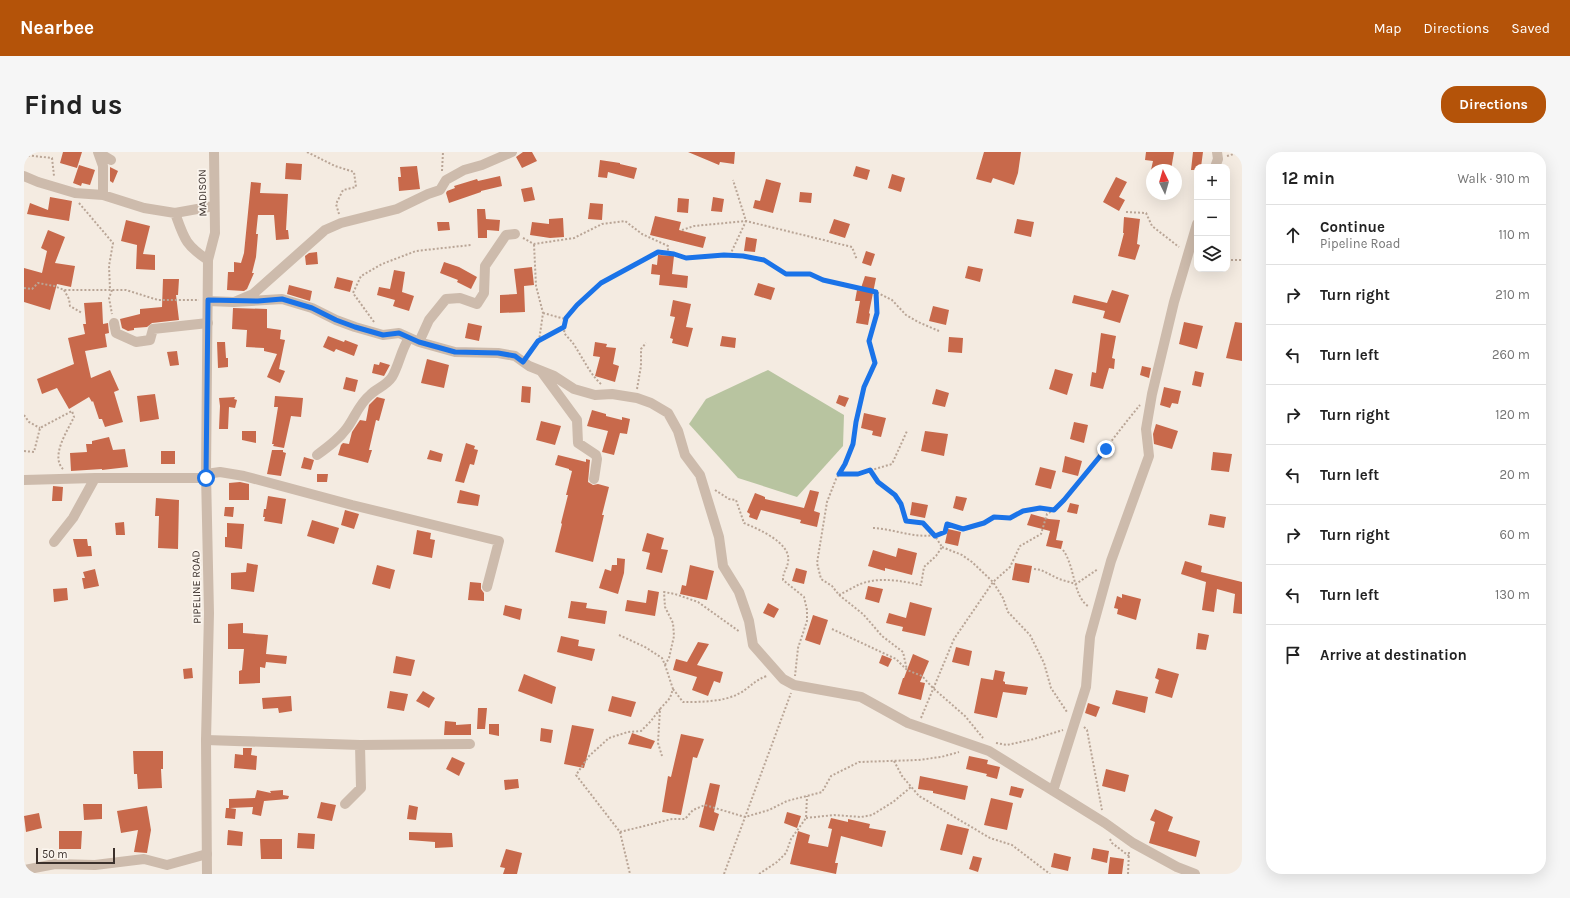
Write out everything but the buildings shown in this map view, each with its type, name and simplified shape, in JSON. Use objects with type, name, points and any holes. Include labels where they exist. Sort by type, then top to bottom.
[{"type":"street","points":[[98,152],[111,160]]},
{"type":"street","points":[[98,152],[103,166],[103,196]]},
{"type":"street","name":"MADISON","points":[[208,260],[215,233],[214,152]]},
{"type":"street","points":[[234,302],[253,294],[325,230],[341,223],[397,209],[440,190],[446,180],[464,170],[482,165],[512,152]]},
{"type":"street","points":[[24,176],[56,188],[103,196],[144,208],[175,213],[214,206]]},
{"type":"street","points":[[175,213],[184,239],[195,252],[208,260]]},
{"type":"street","points":[[1053,791],[1086,687],[1090,637],[1110,561],[1149,456],[1146,429],[1152,394],[1172,308],[1194,233]]},
{"type":"street","points":[[419,342],[429,320],[446,299],[460,298],[477,304],[484,293],[485,266],[506,236],[515,234]]},
{"type":"street","name":"PIPELINE ROAD","points":[[207,874],[206,740],[209,613],[206,476],[208,260]]},
{"type":"street","points":[[208,300],[234,302],[282,299],[312,308],[336,320],[355,327],[383,335],[399,333],[419,342],[455,352],[498,353],[515,356],[523,362],[554,376],[574,389],[595,395],[612,394],[637,398],[651,403],[668,412],[678,431],[685,454],[700,475],[718,537],[723,566],[739,592],[749,621],[753,645],[783,678],[794,685],[861,698],[908,724],[989,751],[1105,823],[1130,841],[1177,867],[1195,874]]},
{"type":"street","points":[[114,323],[116,334],[136,342],[150,340],[153,329],[208,323]]},
{"type":"street","points":[[317,455],[332,445],[347,428],[358,408],[370,395],[387,383],[392,376],[404,345],[409,338]]},
{"type":"street","points":[[541,371],[577,420],[578,442],[596,455],[597,458],[594,479]]},
{"type":"street","points":[[24,480],[206,476],[220,472],[244,476],[352,505],[499,541],[487,587]]},
{"type":"street","points":[[54,542],[73,518],[95,478]]},
{"type":"street","points":[[206,740],[360,745],[470,744]]},
{"type":"street","points":[[345,804],[361,788],[360,745]]},
{"type":"street","points":[[24,870],[55,864],[95,865],[144,859],[167,866],[207,854]]},
{"type":"path","points":[[307,152],[335,166],[354,172],[356,187],[343,190],[336,204],[341,223]]},
{"type":"path","points":[[1217,159],[1241,152]]},
{"type":"path","points":[[24,155],[52,158],[56,188]]},
{"type":"path","points":[[730,255],[746,221],[733,180]]},
{"type":"path","points":[[69,191],[113,243],[109,266],[111,290],[109,298],[114,323]]},
{"type":"path","points":[[1126,212],[1146,213],[1152,226],[1174,245],[1188,252]]},
{"type":"path","points":[[515,234],[534,244],[574,238],[602,224],[625,221],[642,234],[668,246],[668,253]]},
{"type":"path","points":[[682,230],[694,226],[746,221],[852,247],[857,260]]},
{"type":"path","points":[[383,335],[353,293],[360,276],[382,264],[416,252],[471,244]]},
{"type":"path","points":[[523,362],[538,341],[543,313],[536,286],[534,244]]},
{"type":"path","points":[[612,394],[596,380],[576,347],[564,333],[566,318],[577,305],[601,283],[658,252],[686,258],[730,255],[764,260],[786,274],[810,274],[823,280],[876,292],[892,300],[906,314],[918,322],[939,331]]},
{"type":"path","points":[[1230,260],[1242,260]]},
{"type":"path","points":[[24,288],[32,289],[38,283],[42,283],[64,290],[126,290],[158,300],[208,300]]},
{"type":"path","points":[[64,290],[70,299],[70,306],[82,313]]},
{"type":"path","points":[[876,292],[877,313],[869,341],[875,363],[863,393],[853,444],[827,502],[817,563],[820,580],[832,586],[838,595],[863,614],[882,636],[903,652],[907,670]]},
{"type":"path","points":[[543,313],[566,318]]},
{"type":"path","points":[[538,341],[564,327]]},
{"type":"path","points":[[637,398],[641,366],[641,349],[646,343]]},
{"type":"path","points":[[918,727],[954,639],[993,582],[1010,566],[1020,546],[1042,534],[1047,514],[1054,510],[1064,500],[1106,449],[1139,405],[1152,394]]},
{"type":"path","points":[[24,451],[34,452],[40,428],[72,412],[74,417],[58,451],[61,466],[73,478]]},
{"type":"path","points":[[24,415],[29,422],[40,428]]},
{"type":"path","points":[[839,474],[858,474],[892,464],[907,431]]},
{"type":"path","points":[[870,470],[878,482],[895,495],[901,504],[906,521],[923,523],[935,536],[942,547],[962,555],[993,582],[1003,598],[1008,612],[1030,635],[1044,663],[1051,688],[1075,722],[1087,730],[1105,823],[1112,843],[1129,856]]},
{"type":"path","points":[[702,483],[729,498],[736,500],[744,523],[774,539],[787,550],[788,562],[783,573],[783,580],[804,597],[807,610],[807,621],[798,648],[794,685],[724,874]]},
{"type":"path","points":[[873,528],[898,531],[923,537],[935,536],[945,532],[947,524],[963,529],[984,523],[994,517],[1010,518],[1023,511],[1040,508],[1054,510]]},
{"type":"path","points":[[838,595],[859,584],[873,580],[901,580],[921,585],[924,568],[936,556],[942,547]]},
{"type":"path","points":[[1063,550],[1068,557],[1079,596],[1083,602],[1097,610]]},
{"type":"path","points":[[1076,584],[1110,561]]},
{"type":"path","points":[[1034,569],[1041,570],[1060,579],[1076,584]]},
{"type":"path","points":[[665,665],[669,658],[674,636],[673,623],[665,607],[664,592],[698,602],[736,627],[753,645]]},
{"type":"path","points":[[620,832],[672,819],[685,819],[693,810],[705,805],[745,817],[822,792],[831,776],[859,762],[918,760],[941,757],[976,747],[985,740],[965,716],[933,688],[922,676],[907,670],[896,659],[832,629]]},
{"type":"path","points":[[619,635],[645,647],[662,658],[673,689],[683,702],[708,701],[739,694],[757,679],[777,672]]},
{"type":"path","points":[[630,874],[620,832],[576,775],[589,756],[608,738],[628,732],[641,731],[670,698],[673,689]]},
{"type":"path","points":[[660,709],[658,743],[662,756]]},
{"type":"path","points":[[992,742],[1007,745],[1034,739],[1075,722]]},
{"type":"path","points":[[894,761],[902,776],[919,796],[990,838],[1012,845],[1050,874]]},
{"type":"path","points":[[806,818],[834,815],[861,817],[872,815],[893,802],[911,787]]},
{"type":"path","points":[[759,874],[786,854],[791,839],[806,818],[807,796]]},
{"type":"path","points":[[1128,874],[1130,841]]},
{"type":"green space","points":[[768,370],[844,415],[843,446],[797,497],[738,478],[689,424],[706,399]]},
{"type":"route","points":[[206,478],[208,300],[234,302],[282,299],[312,308],[336,320],[355,327],[383,335],[399,333],[419,342],[455,352],[498,353],[515,356],[523,362],[538,341],[564,327],[566,318],[577,305],[601,283],[658,252],[674,254],[686,258],[724,255],[743,256],[764,260],[786,274],[810,274],[823,280],[852,288],[876,292],[877,313],[869,341],[875,363],[870,377],[864,387],[856,422],[853,444],[845,464],[839,474],[858,474],[870,470],[878,482],[895,495],[901,504],[906,521],[923,523],[935,536],[945,532],[947,524],[963,529],[984,523],[994,517],[1010,518],[1023,511],[1040,508],[1054,510],[1106,449]]}]
